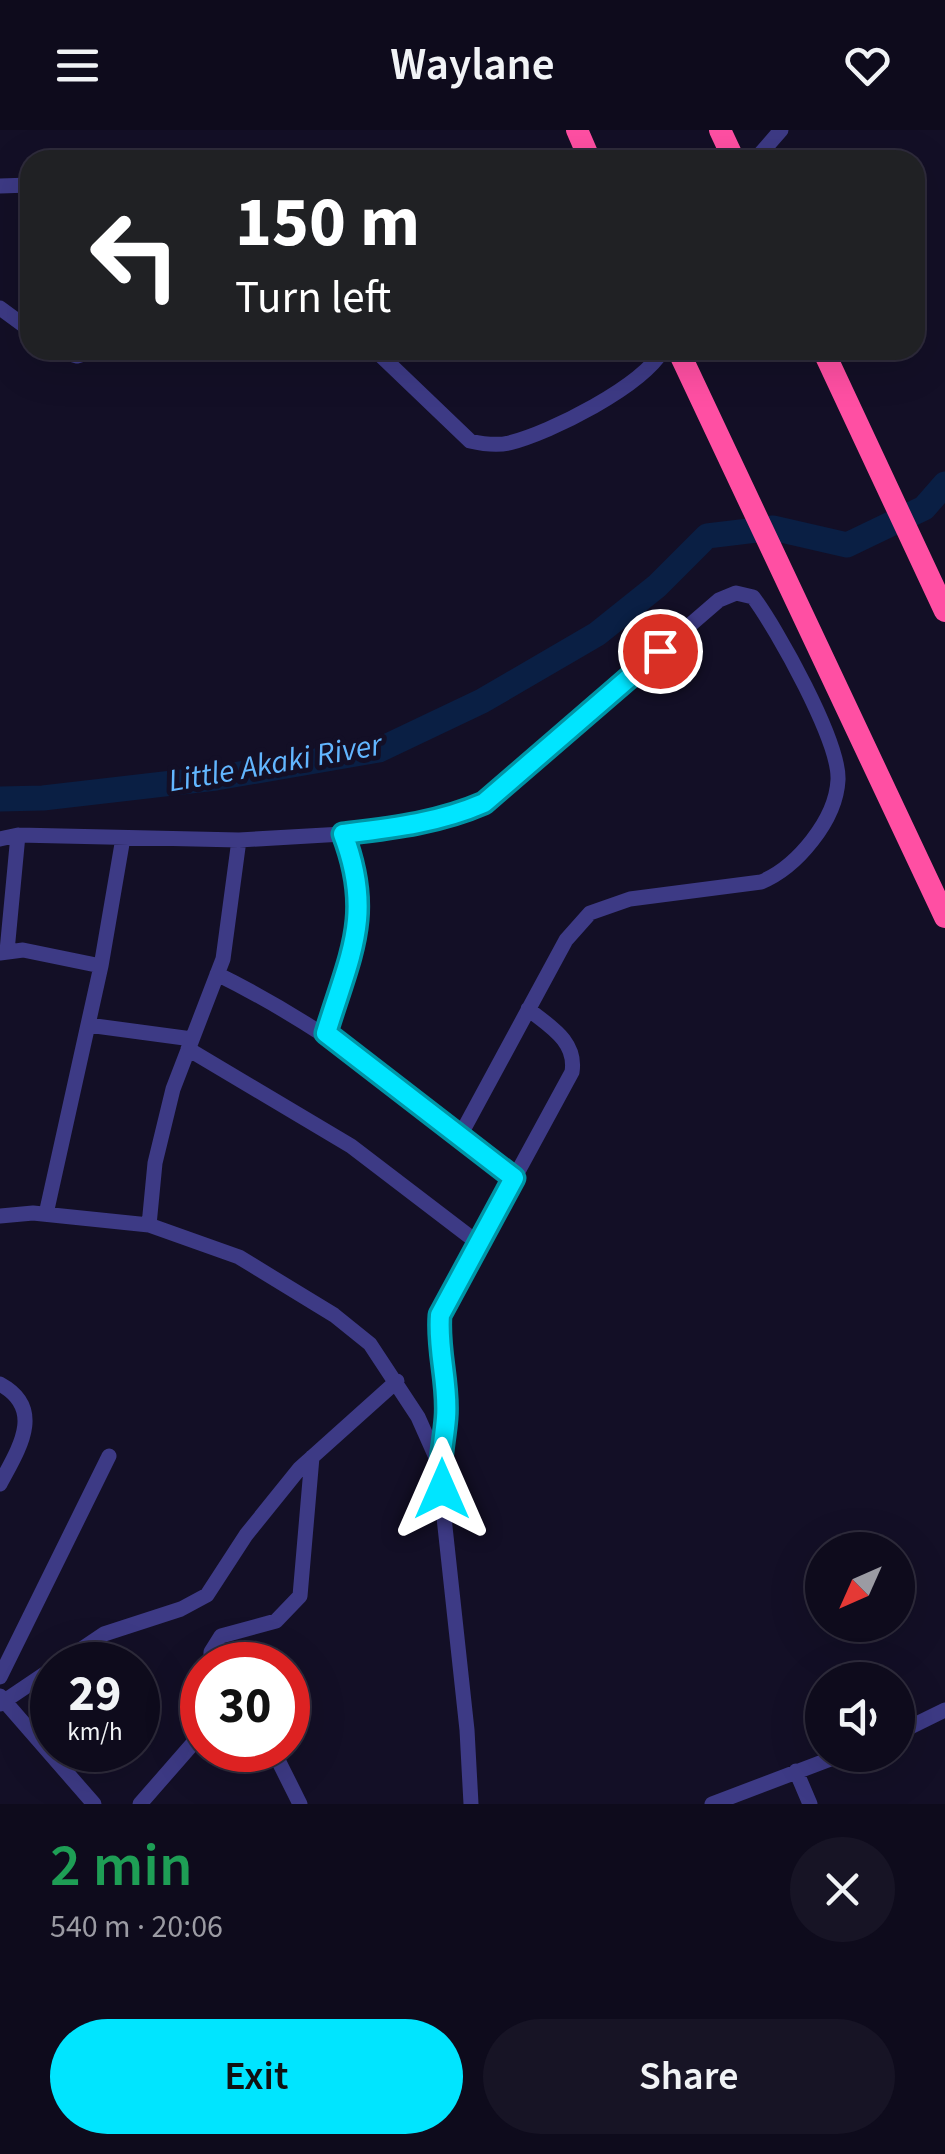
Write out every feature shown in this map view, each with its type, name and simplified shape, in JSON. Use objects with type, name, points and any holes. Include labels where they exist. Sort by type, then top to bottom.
[{"type":"highway","points":[[683,360],[945,917]]},
{"type":"highway","points":[[828,360],[945,611]]},
{"type":"street","points":[[764,150],[781,130]]},
{"type":"street","points":[[386,360],[470,441],[489,445],[508,444],[548,428],[638,380],[655,360]]},
{"type":"street","points":[[0,839],[18,835],[239,840],[406,827],[454,816],[484,803],[720,600],[736,593],[753,597],[787,650],[835,757],[835,800],[791,866],[778,875],[761,882],[630,899],[590,913],[566,940],[461,1134]]},
{"type":"street","points":[[326,1033],[354,940],[361,899],[343,834]]},
{"type":"street","points":[[18,835],[3,952],[23,950],[101,966]]},
{"type":"street","points":[[46,1214],[101,966],[122,838]]},
{"type":"street","points":[[148,1225],[155,1163],[173,1089],[218,974],[239,840]]},
{"type":"street","points":[[218,974],[326,1033],[514,1178]]},
{"type":"street","points":[[470,1804],[467,1730],[438,1462],[447,1416],[438,1340],[440,1315],[561,1094],[574,1057],[560,1036],[528,1009]]},
{"type":"street","points":[[88,1025],[190,1044],[351,1146],[478,1243]]},
{"type":"street","points":[[0,1216],[46,1214],[148,1225],[240,1257],[334,1314],[370,1344],[397,1382],[438,1462]]},
{"type":"street","points":[[92,1642],[104,1634],[181,1609],[207,1595],[246,1535],[312,1458],[397,1382]]},
{"type":"street","points":[[0,1384],[17,1394],[26,1419],[24,1437],[0,1484]]},
{"type":"street","points":[[0,1676],[109,1456]]},
{"type":"street","points":[[217,1642],[221,1636],[276,1621],[300,1596],[312,1458]]},
{"type":"street","points":[[30,1682],[1,1700],[94,1804]]},
{"type":"street","points":[[915,1725],[945,1710]]},
{"type":"street","points":[[140,1804],[180,1759]]},
{"type":"street","points":[[718,1803],[805,1768]]},
{"type":"street","points":[[796,1771],[810,1804]]},
{"type":"street","points":[[284,1772],[300,1804]]},
{"type":"waterway","name":"Little Akaki River","points":[[0,799],[43,798],[216,778],[379,750],[482,701],[597,634],[657,586],[707,536],[773,528],[847,545],[924,508],[945,484]]},
{"type":"route","points":[[442,1489],[438,1462],[447,1416],[438,1340],[440,1315],[514,1178],[426,1106],[326,1033],[354,940],[361,899],[358,873],[343,834],[406,827],[454,816],[484,803],[660,651]]}]
